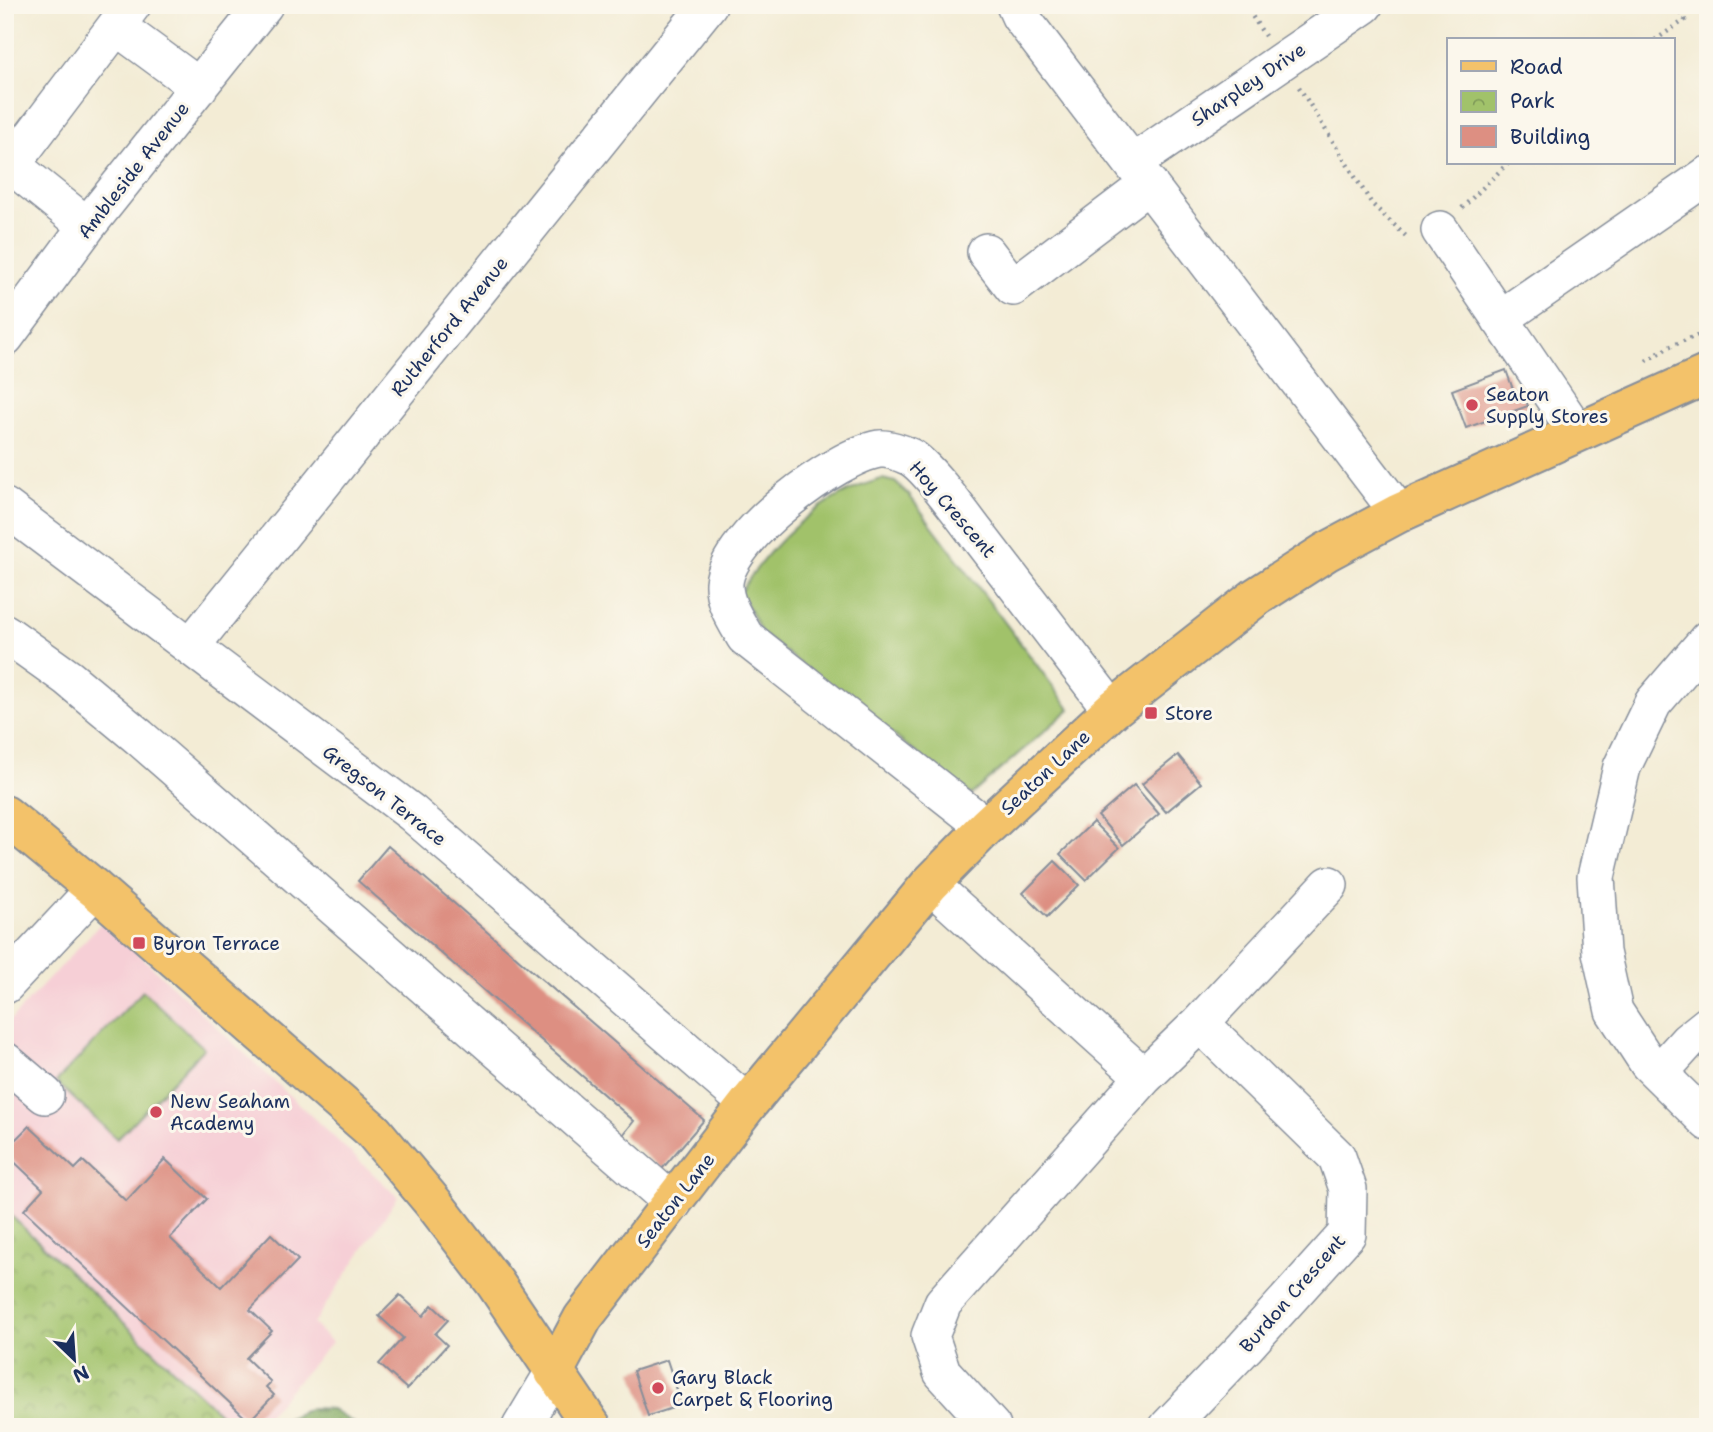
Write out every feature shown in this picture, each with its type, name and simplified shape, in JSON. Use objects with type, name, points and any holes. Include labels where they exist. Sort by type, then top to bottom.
[{"type":"main road","name":"Seaton Lane","points":[[554,1372],[583,1318],[748,1104],[930,884],[986,827],[1112,710],[1255,597],[1326,552],[1399,513],[1708,374]]},
{"type":"main road","points":[[5,815],[96,889],[373,1131],[495,1283],[592,1427]]},
{"type":"street","name":"Ambleside Avenue","points":[[5,337],[87,226],[264,5]]},
{"type":"street","name":"Rutherford Avenue","points":[[191,646],[708,5]]},
{"type":"street","points":[[1015,5],[1020,16],[1399,513]]},
{"type":"street","name":"Sharpley Drive","points":[[986,252],[1013,287],[1316,18],[1364,5]]},
{"type":"street","points":[[87,226],[8,162],[124,15],[199,87]]},
{"type":"street","points":[[1500,320],[1708,175]]},
{"type":"street","points":[[1440,230],[1577,432]]},
{"type":"street","name":"Hoy Crescent","points":[[986,827],[745,637],[729,608],[724,583],[734,554],[755,529],[802,490],[851,457],[883,448],[911,458],[960,512],[1112,710]]},
{"type":"street","name":"Gregson Terrace","points":[[5,507],[412,813],[748,1104]]},
{"type":"street","points":[[5,633],[68,678],[139,737],[673,1203]]},
{"type":"street","points":[[1707,643],[1653,703],[1622,767],[1596,877],[1601,952],[1614,1011],[1648,1063],[1708,1122]]},
{"type":"street","points":[[930,884],[1144,1077]]},
{"type":"street","points":[[992,1427],[942,1372],[930,1336],[943,1303],[1144,1077],[1200,1023],[1329,885]]},
{"type":"street","points":[[5,985],[96,889]]},
{"type":"street","name":"Burdon Crescent","points":[[1168,1427],[1347,1234],[1348,1189],[1337,1157],[1200,1023]]},
{"type":"street","points":[[1658,1073],[1688,1041],[1708,1025]]},
{"type":"street","points":[[5,1061],[46,1095]]},
{"type":"street","points":[[521,1427],[554,1372]]},
{"type":"path","points":[[1245,5],[1270,44]]},
{"type":"path","points":[[1658,38],[1685,20],[1676,5]]},
{"type":"path","points":[[1296,82],[1371,204],[1414,243],[1440,230],[1507,164]]},
{"type":"shaded area","name":"New Seaham Academy","points":[[103,921],[398,1197],[313,1324],[332,1342],[257,1427],[234,1427],[5,1210],[5,1026]]},
{"type":"green space","points":[[882,479],[895,482],[909,495],[1070,709],[971,795],[762,634],[740,592],[768,554],[800,522],[838,496]]},
{"type":"green space","points":[[143,991],[204,1048],[117,1139],[56,1082]]},
{"type":"green space","points":[[5,1210],[234,1427],[5,1427]]},
{"type":"green space","points":[[311,1408],[332,1409],[359,1427],[268,1427]]},
{"type":"building","points":[[1506,370],[1514,392],[1522,390],[1528,406],[1466,428],[1452,390]]},
{"type":"building","points":[[1178,755],[1201,783],[1166,812],[1142,784]]},
{"type":"building","points":[[1134,785],[1159,814],[1123,845],[1098,816]]},
{"type":"building","points":[[1093,822],[1119,848],[1086,880],[1060,854]]},
{"type":"building","points":[[388,846],[704,1120],[662,1169],[623,1135],[634,1121],[358,881]]},
{"type":"building","points":[[1055,861],[1079,885],[1047,917],[1023,893]]},
{"type":"building","points":[[29,1126],[75,1169],[83,1161],[126,1201],[165,1159],[207,1199],[170,1238],[221,1287],[271,1234],[298,1260],[250,1310],[272,1331],[246,1358],[271,1382],[266,1387],[274,1395],[249,1421],[24,1210],[43,1189],[5,1150]]},
{"type":"building","points":[[400,1295],[423,1316],[432,1305],[448,1320],[435,1334],[447,1345],[407,1389],[379,1364],[403,1338],[379,1316]]},
{"type":"building","name":"Gary Black Carpet & Flooring","points":[[667,1360],[682,1405],[648,1416],[633,1371]]},
{"type":"place","name":"Seaton Supply Stores","points":[[1472,405]]},
{"type":"place","name":"Store","points":[[1151,713]]},
{"type":"place","name":"Byron Terrace","points":[[139,943]]},
{"type":"place","name":"New Seaham Academy","points":[[156,1112]]},
{"type":"place","name":"Gary Black Carpet & Flooring","points":[[658,1388]]}]
